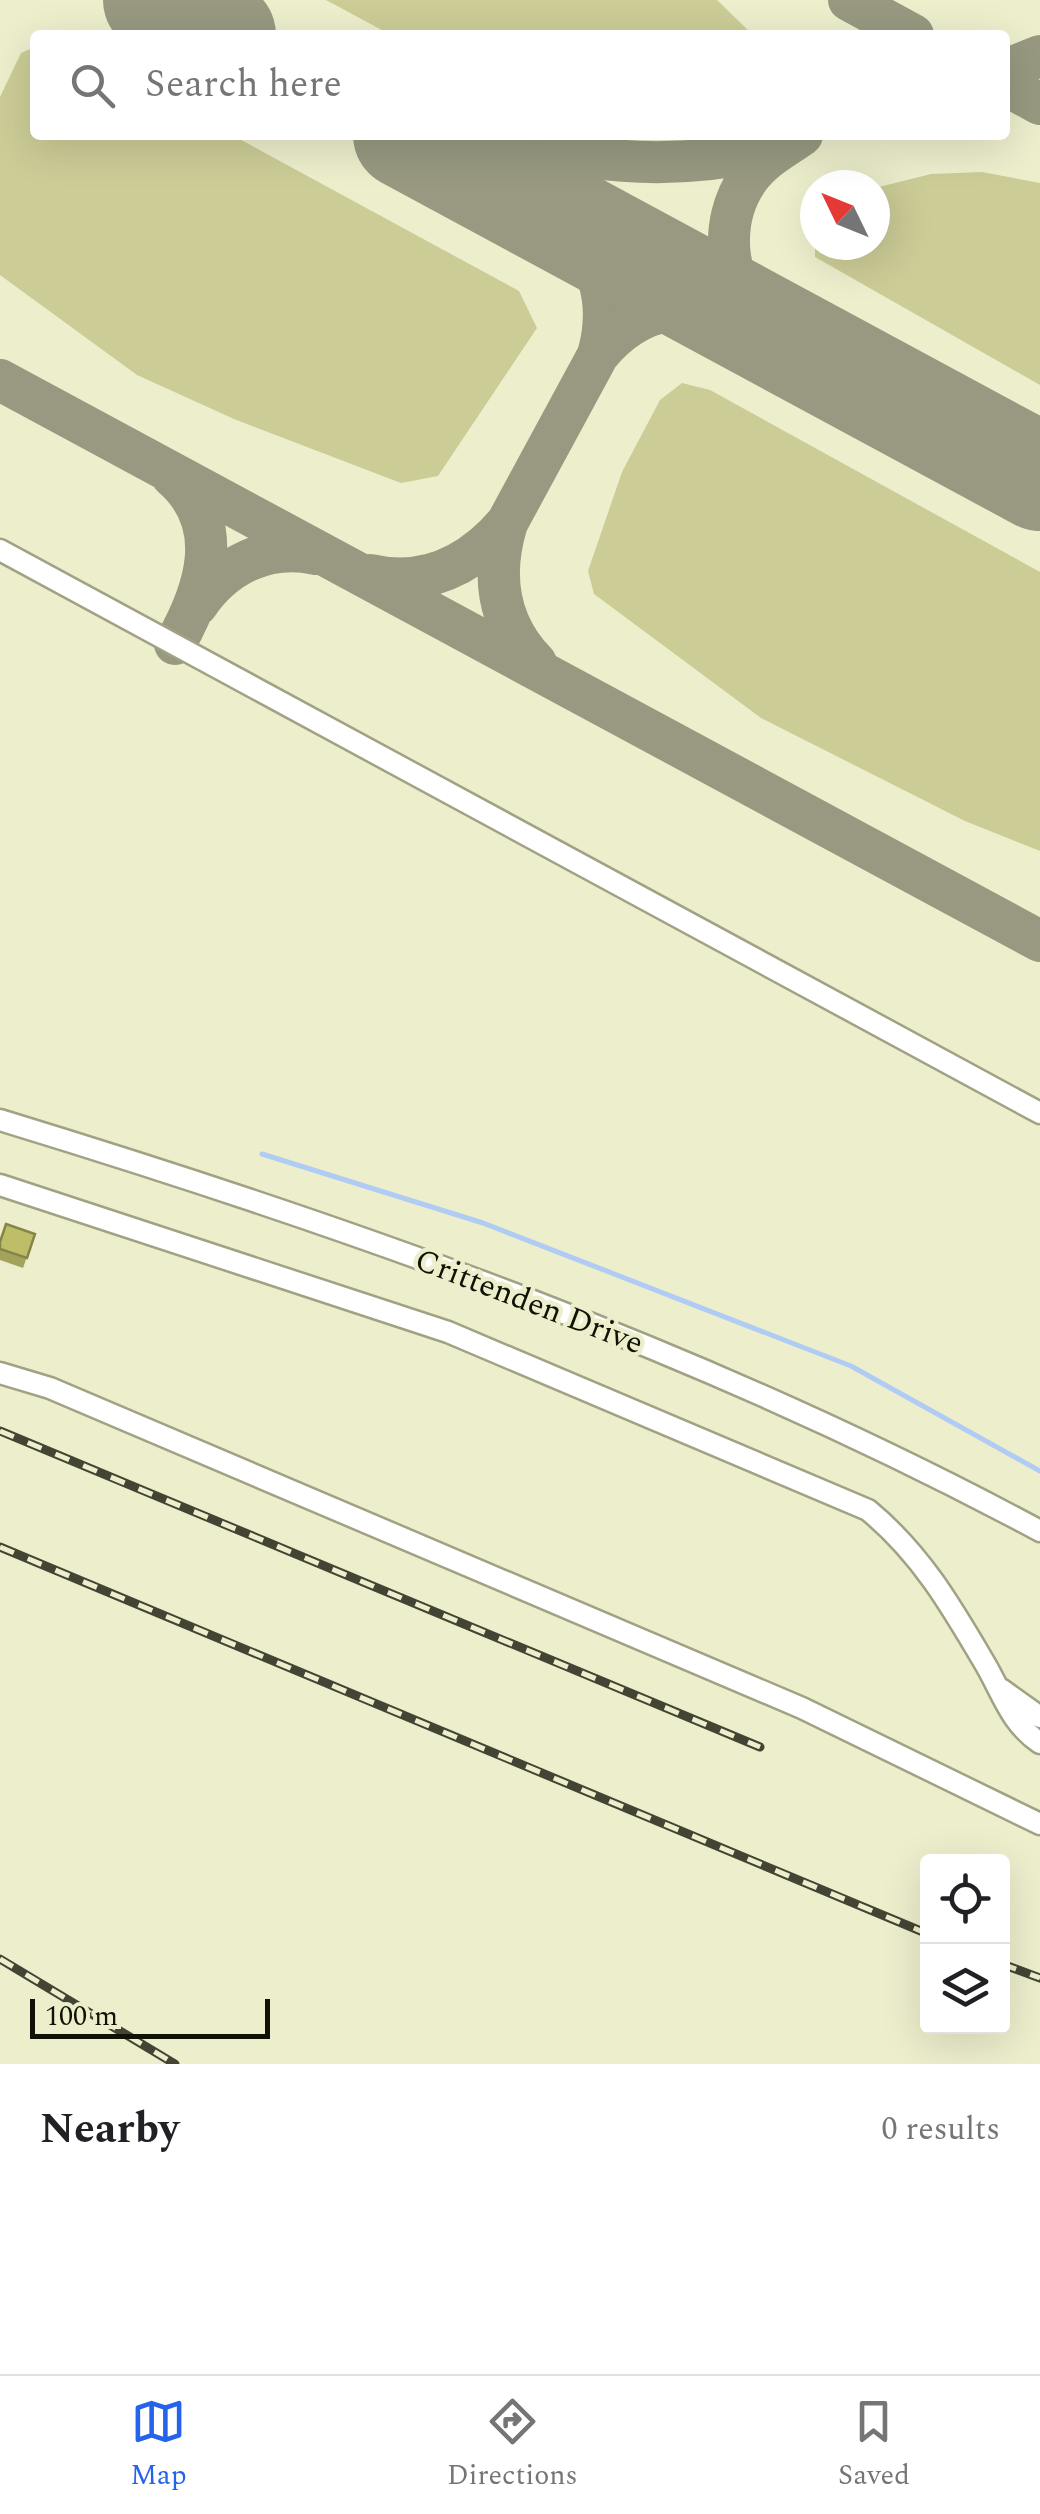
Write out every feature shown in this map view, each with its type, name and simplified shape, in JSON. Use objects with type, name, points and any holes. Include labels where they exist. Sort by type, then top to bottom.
[{"type":"street","points":[[0,550],[1040,1112]]},
{"type":"street","name":"Crittenden Drive","points":[[0,1120],[206,1183],[545,1305],[836,1428],[1040,1531]]},
{"type":"street","points":[[0,1185],[448,1332],[868,1510],[910,1548],[936,1580],[1016,1723],[1040,1743]]},
{"type":"street","points":[[0,1373],[50,1388],[784,1700],[1040,1824]]},
{"type":"street","points":[[999,1687],[1040,1717]]},
{"type":"green space","points":[[326,0],[717,0],[748,30],[382,30]]},
{"type":"green space","points":[[30,49],[30,140],[241,140],[519,291],[537,328],[438,476],[401,483],[234,419],[137,375],[0,275],[0,97],[21,53]]},
{"type":"green space","points":[[982,172],[1040,183],[1040,385],[820,260],[890,260],[890,184],[931,174]]},
{"type":"green space","points":[[682,383],[710,390],[1040,572],[1040,851],[965,821],[761,718],[594,594],[588,571],[622,472],[660,400]]},
{"type":"building","points":[[6,1224],[35,1234],[27,1258],[0,1249]]},
{"type":"waterway","points":[[262,1154],[483,1223],[851,1366],[1040,1471]]},
{"type":"taxiway","points":[[174,0],[235,30]]},
{"type":"taxiway","points":[[849,0],[904,30]]},
{"type":"taxiway","points":[[1010,68],[1040,56]]},
{"type":"taxiway","points":[[1010,88],[1040,104]]},
{"type":"taxiway","points":[[502,140],[558,153],[634,162],[709,159],[784,144]]},
{"type":"taxiway","points":[[795,140],[760,166],[738,196],[729,234],[733,272],[740,290],[750,307],[777,332],[905,401]]},
{"type":"taxiway","points":[[507,523],[598,355],[602,334],[604,314],[598,278],[581,244],[553,214]]},
{"type":"taxiway","points":[[598,355],[632,324],[669,310],[710,311],[754,323]]},
{"type":"taxiway","points":[[0,380],[1040,941]]},
{"type":"taxiway","points":[[172,476],[200,515],[206,558],[195,602],[175,644]]},
{"type":"taxiway","points":[[370,575],[410,578],[446,570],[478,551],[507,523],[499,561],[501,598],[513,632],[536,663]]},
{"type":"taxiway","points":[[197,605],[220,579],[249,560],[281,552],[316,554]]},
{"type":"runway","points":[[157,0],[213,30]]},
{"type":"runway","points":[[416,140],[1040,477]]},
{"type":"railway","points":[[0,1431],[760,1747]]},
{"type":"railway","points":[[0,1547],[920,1931]]},
{"type":"railway","points":[[0,1959],[175,2064]]},
{"type":"railway","points":[[1010,1967],[1040,1978]]}]
